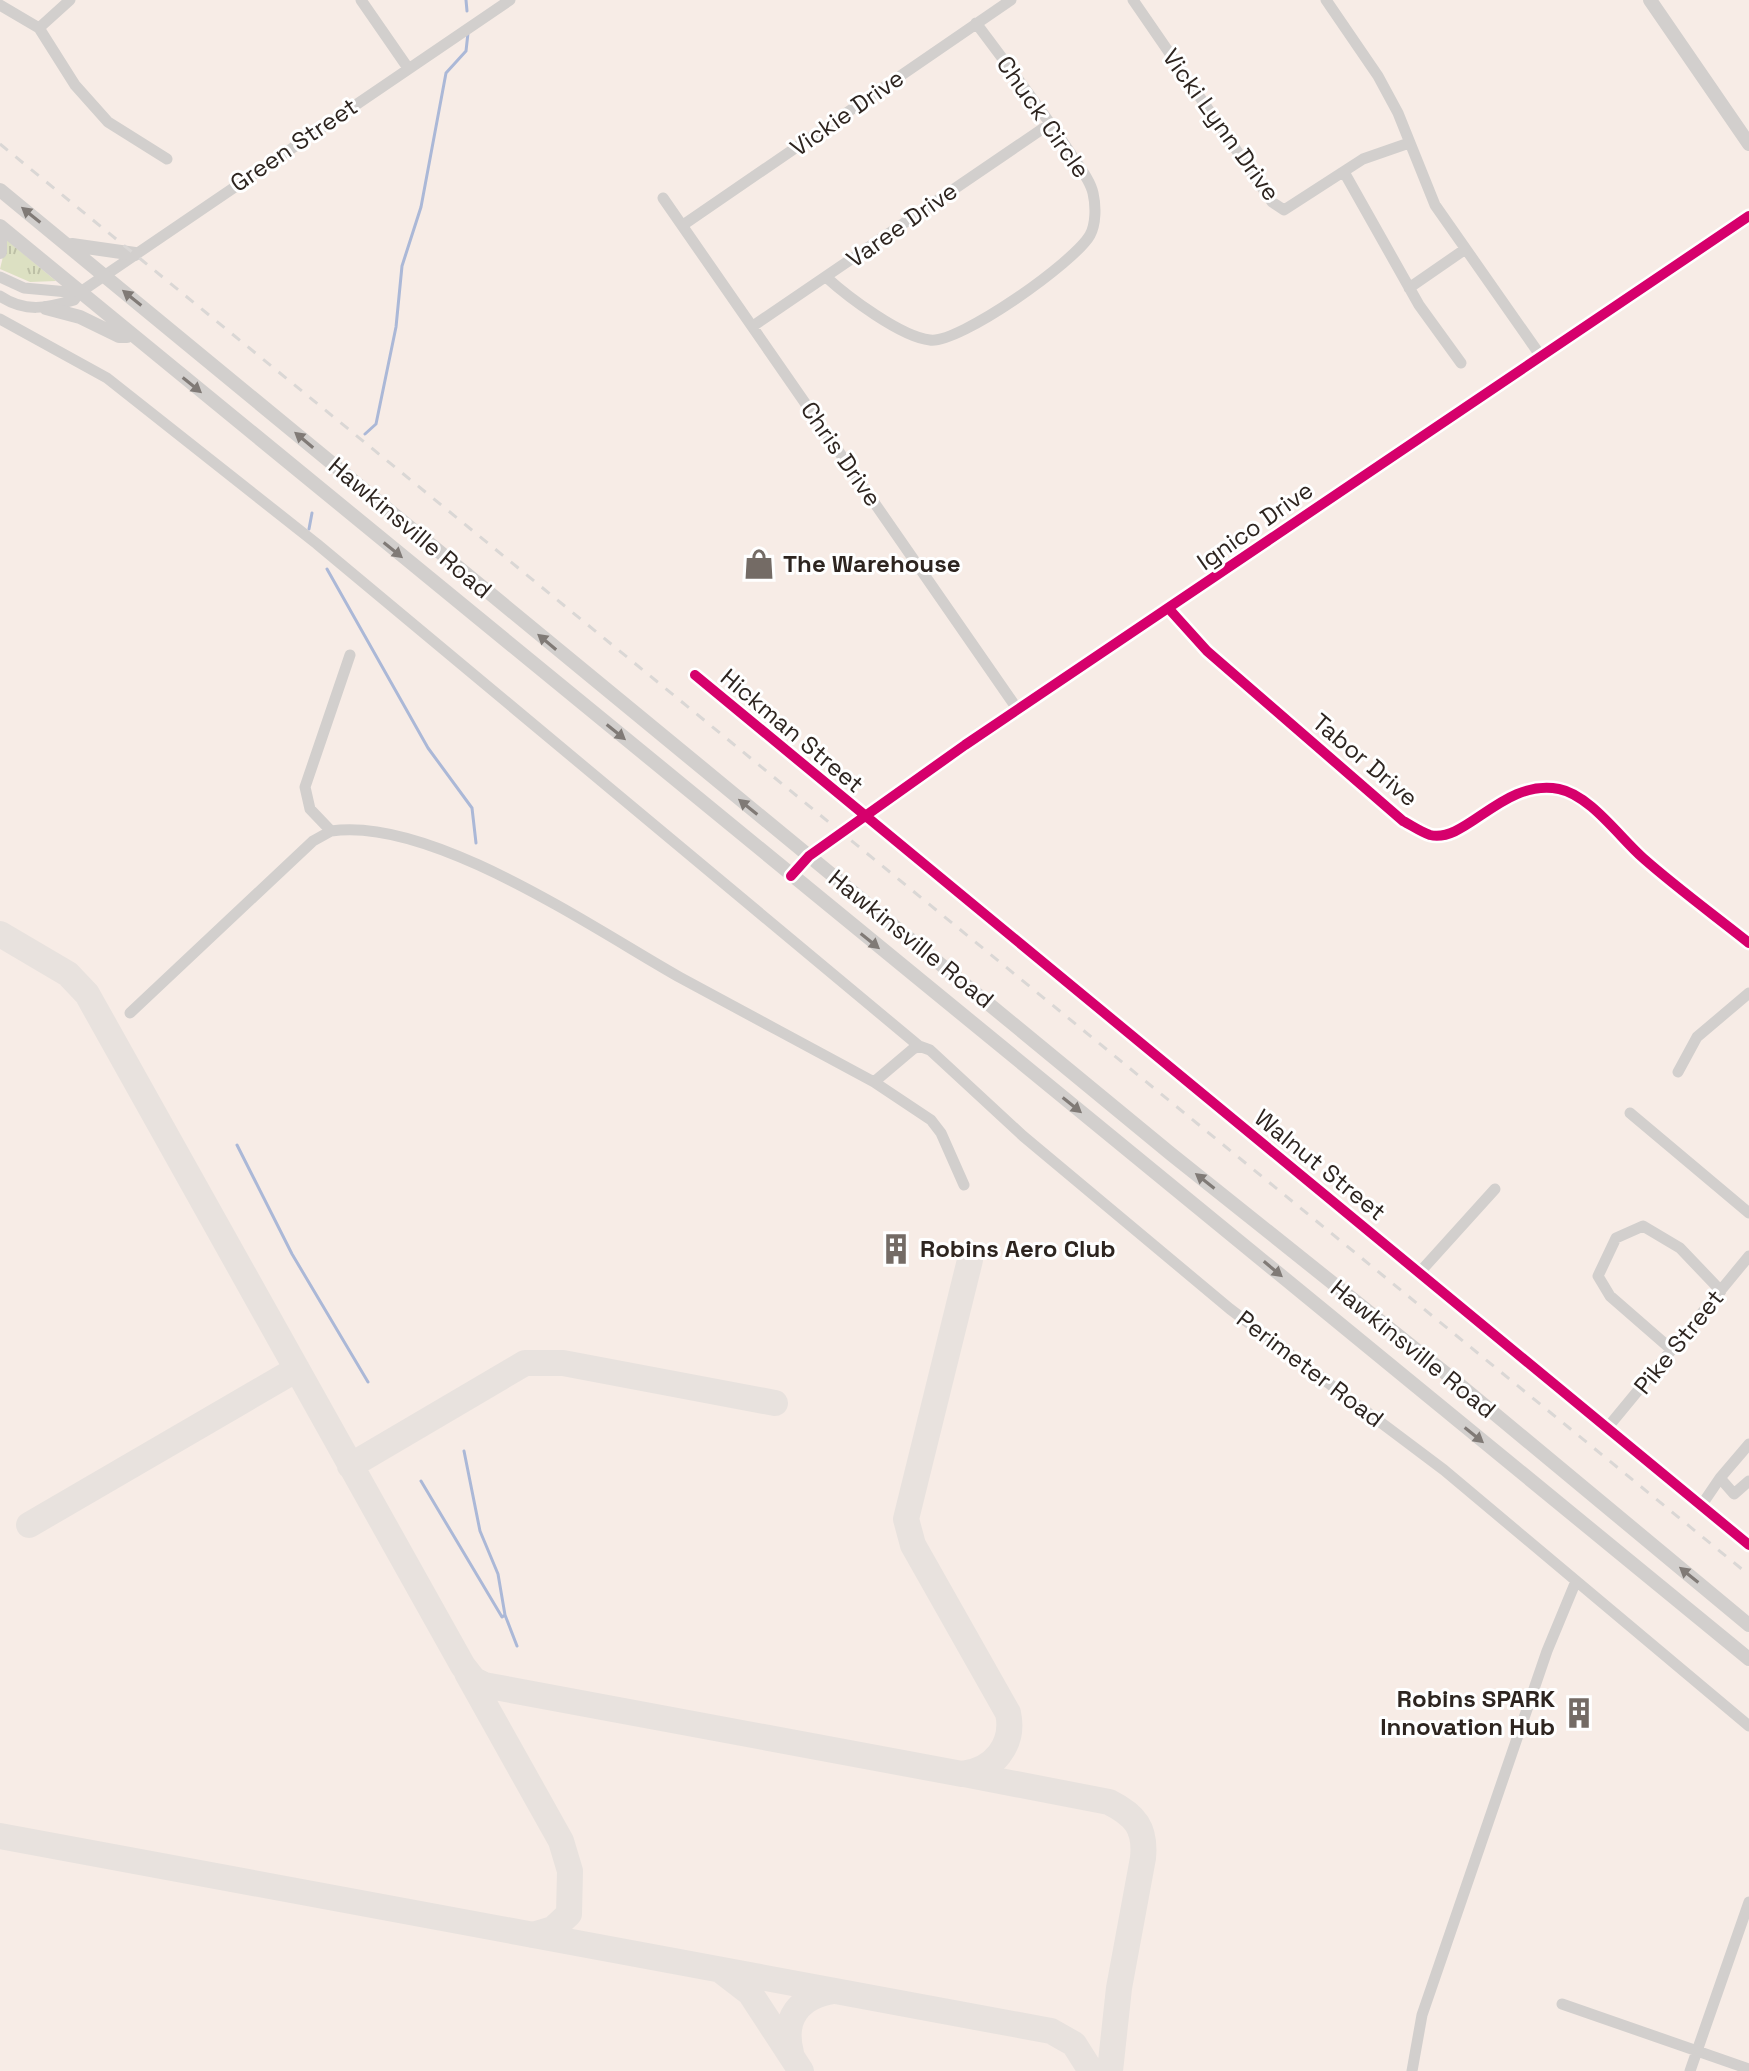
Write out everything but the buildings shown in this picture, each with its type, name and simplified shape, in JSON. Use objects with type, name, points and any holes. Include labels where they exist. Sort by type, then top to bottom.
[{"type":"main road","points":[[1650,0],[1749,144]]},
{"type":"main road","name":"Hawkinsville Road","points":[[0,190],[1171,1154],[1454,1380],[1749,1625]]},
{"type":"main road","name":"Hawkinsville Road","points":[[0,226],[1749,1659]]},
{"type":"main road","points":[[0,233],[0,252]]},
{"type":"main road","points":[[67,244],[135,254]]},
{"type":"main road","points":[[46,308],[53,313],[80,317],[119,336],[132,335]]},
{"type":"street","points":[[39,28],[70,0]]},
{"type":"street","points":[[361,0],[408,68]]},
{"type":"street","name":"Green Street","points":[[46,308],[74,300],[79,293],[135,254],[510,0]]},
{"type":"street","name":"Vickie Drive","points":[[683,225],[1011,0]]},
{"type":"street","name":"Vicki Lynn Drive","points":[[1133,0],[1272,202],[1284,210],[1363,159],[1409,143]]},
{"type":"street","points":[[1326,0],[1378,76],[1435,205],[1540,355]]},
{"type":"street","points":[[0,5],[39,28],[75,85],[108,122],[167,159]]},
{"type":"street","name":"Chuck Circle","points":[[826,277],[843,292],[905,331],[930,340],[951,337],[1049,275],[1090,235],[1095,213],[1093,191],[1051,123],[976,23]]},
{"type":"street","name":"Varee Drive","points":[[753,326],[1051,123]]},
{"type":"street","points":[[1344,172],[1409,288],[1461,363]]},
{"type":"street","name":"Chris Drive","points":[[663,198],[1018,710]]},
{"type":"street","name":"Ignico Drive","points":[[791,876],[809,856],[1018,710],[1749,216]]},
{"type":"street","points":[[1409,288],[1464,250]]},
{"type":"street","points":[[0,277],[24,288],[79,293]]},
{"type":"street","points":[[0,296],[17,305],[46,308]]},
{"type":"street","name":"Perimeter Road","points":[[0,319],[107,378],[317,544],[919,1046],[930,1050],[1023,1136],[1230,1309],[1444,1470],[1749,1726]]},
{"type":"street","name":"Tabor Drive","points":[[1170,610],[1207,651],[1403,821],[1430,835],[1449,835],[1507,796],[1538,787],[1563,790],[1600,815],[1643,858],[1749,943]]},
{"type":"street","points":[[331,831],[310,809],[305,787],[350,655]]},
{"type":"street","name":"Hickman Street","points":[[695,675],[863,817]]},
{"type":"street","name":"Walnut Street","points":[[863,817],[1749,1545]]},
{"type":"street","points":[[130,1013],[313,841],[331,831],[360,830],[387,835],[471,860],[874,1082],[931,1120],[941,1133],[964,1185]]},
{"type":"street","points":[[1678,1072],[1697,1037],[1749,993]]},
{"type":"street","points":[[874,1082],[919,1046]]},
{"type":"street","points":[[1630,1113],[1749,1213]]},
{"type":"street","points":[[1420,1272],[1495,1189]]},
{"type":"street","points":[[1672,1350],[1610,1296],[1598,1276],[1616,1238],[1643,1226],[1680,1248],[1721,1291]]},
{"type":"street","name":"Pike Street","points":[[1608,1427],[1749,1256]]},
{"type":"street","points":[[1701,1506],[1749,1444]]},
{"type":"street","points":[[1720,1478],[1724,1487],[1734,1494],[1749,1481]]},
{"type":"street","points":[[1412,2071],[1422,2015],[1541,1666],[1576,1582]]},
{"type":"street","points":[[1690,2071],[1749,1902]]},
{"type":"street","points":[[1562,2004],[1749,2069]]},
{"type":"green space","points":[[7,240],[56,281],[30,282],[0,269]]},
{"type":"waterway","points":[[466,0],[467,11]]},
{"type":"waterway","points":[[365,434],[376,424],[396,327],[402,266],[421,207],[446,73],[466,51],[468,33]]},
{"type":"waterway","points":[[309,529],[312,513]]},
{"type":"waterway","points":[[327,569],[428,748],[472,808],[476,843]]},
{"type":"waterway","points":[[237,1145],[292,1254],[368,1382]]},
{"type":"waterway","points":[[464,1451],[480,1531],[498,1574],[505,1615],[517,1646]]},
{"type":"waterway","points":[[421,1481],[502,1617],[505,1615]]},
{"type":"taxiway","points":[[0,934],[68,974],[87,994],[463,1666],[474,1680],[484,1685],[962,1774],[992,1762],[1005,1746],[1008,1713],[913,1545],[906,1519],[970,1260]]},
{"type":"taxiway","points":[[350,1466],[525,1363],[563,1363],[775,1403]]},
{"type":"taxiway","points":[[29,1525],[297,1369]]},
{"type":"taxiway","points":[[467,1673],[561,1841],[570,1871],[569,1914],[553,1929],[533,1935]]},
{"type":"taxiway","points":[[964,1774],[1109,1802],[1126,1812],[1137,1824],[1143,1838],[1143,1858],[1119,1988],[1110,2071]]},
{"type":"taxiway","points":[[0,1836],[1051,2031],[1074,2044],[1091,2071]]},
{"type":"taxiway","points":[[724,1973],[750,1993],[801,2071]]},
{"type":"taxiway","points":[[791,2053],[789,2029],[796,2011],[811,1998],[833,1991]]},
{"type":"railway","points":[[0,144],[1749,1575]]},
{"type":"cycle path","points":[[791,876],[809,856],[965,745],[1749,216]]},
{"type":"cycle path","points":[[1170,610],[1207,651],[1403,821],[1430,835],[1444,835],[1520,793],[1539,788],[1571,793],[1593,808],[1656,869],[1749,943]]},
{"type":"cycle path","points":[[695,675],[1749,1545]]},
{"type":"place","name":"The Warehouse","points":[[759,564]]},
{"type":"place","name":"Robins Aero Club","points":[[896,1249]]},
{"type":"place","name":"Robins SPARK Innovation Hub","points":[[1579,1713]]}]
